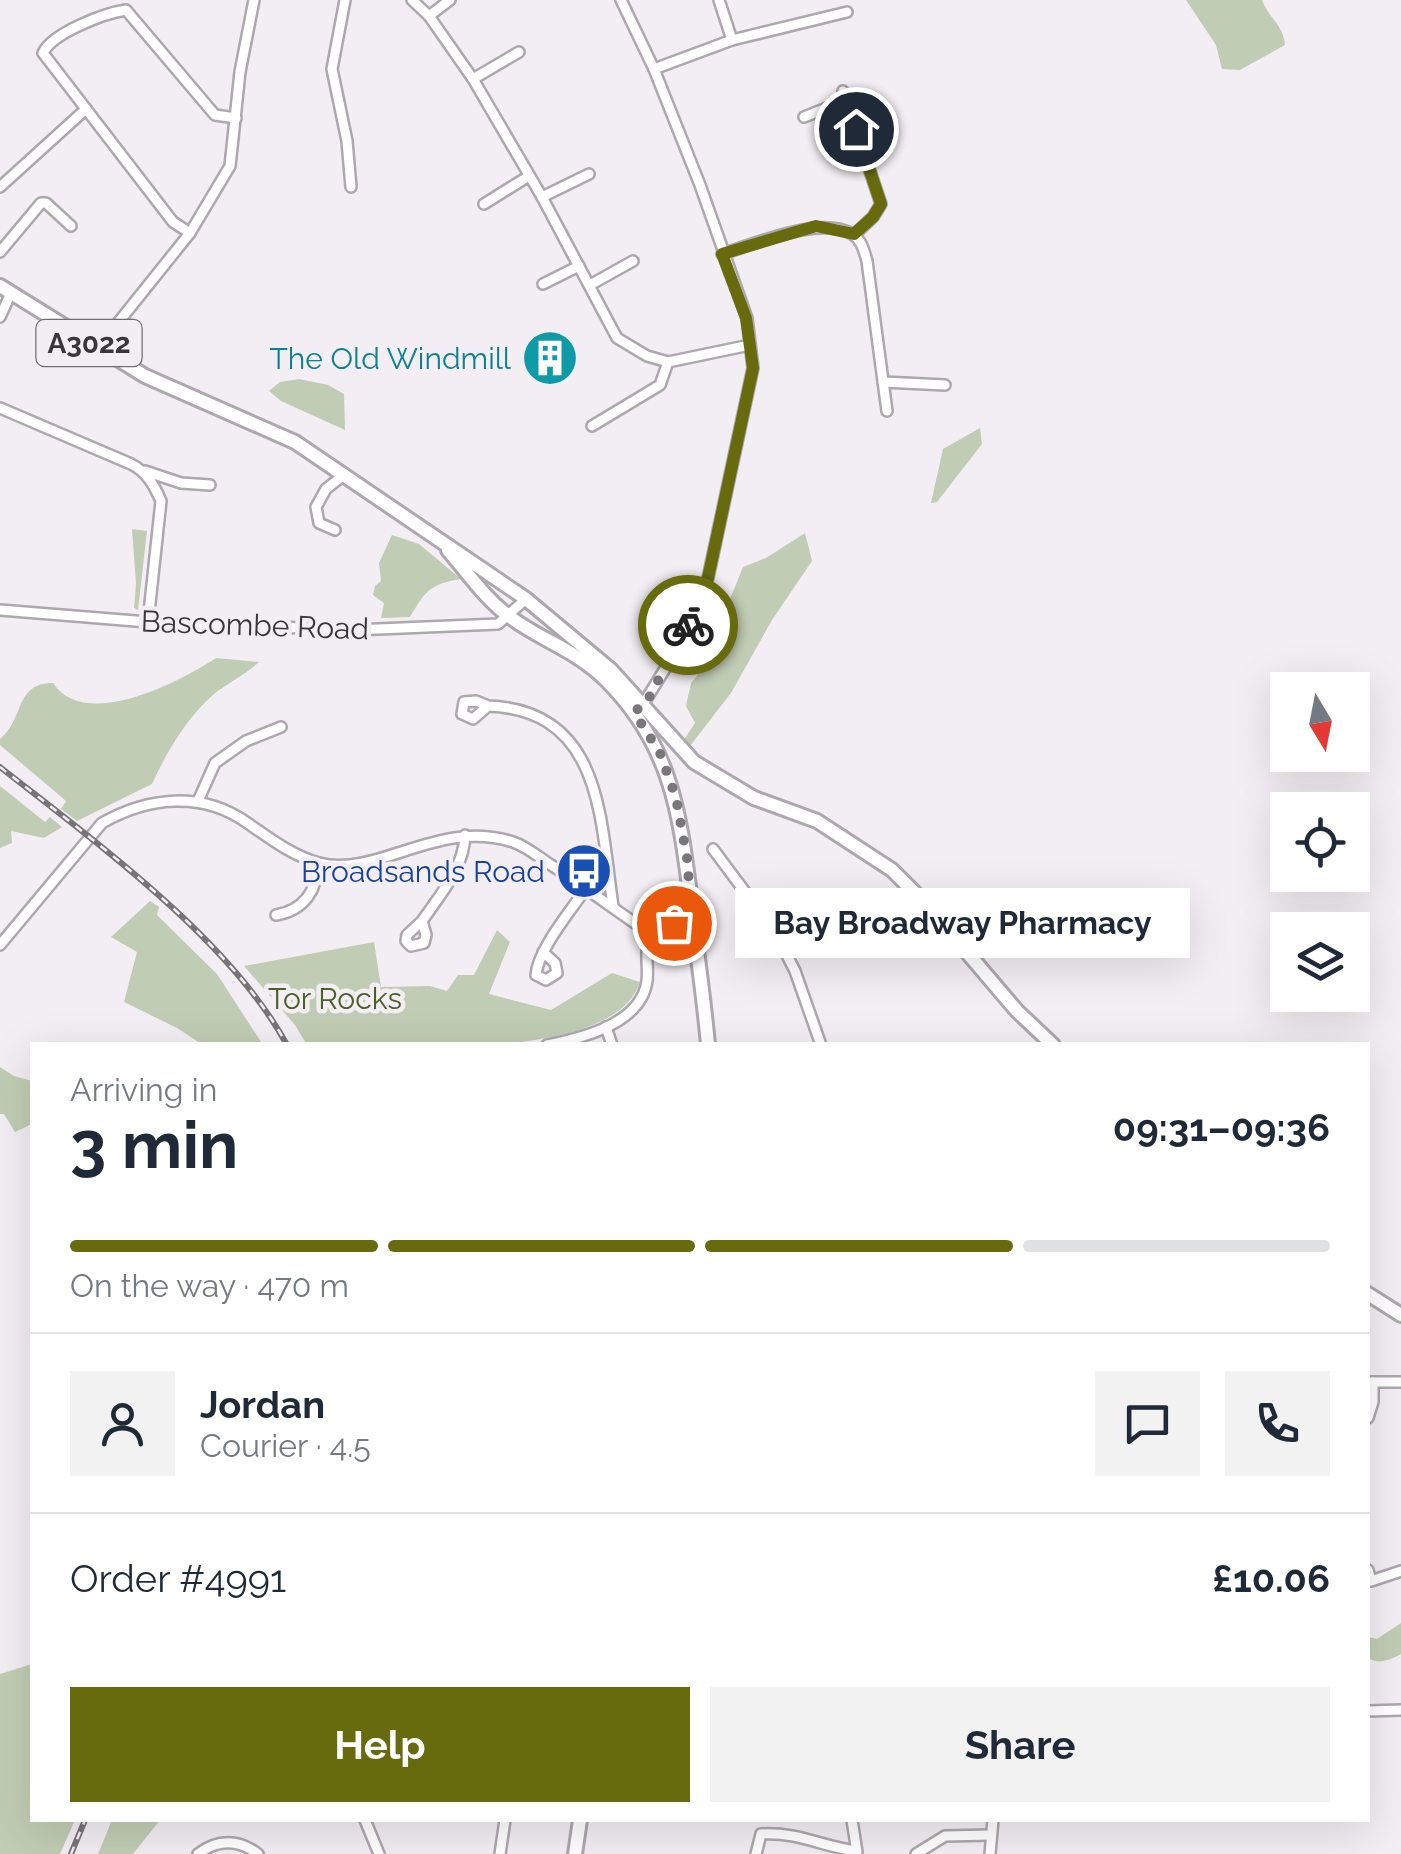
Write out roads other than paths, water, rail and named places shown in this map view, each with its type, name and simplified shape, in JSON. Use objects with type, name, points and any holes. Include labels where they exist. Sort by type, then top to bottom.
[{"type":"main road","name":"A3022","points":[[5,290],[97,349],[181,394],[296,442],[345,474],[526,599],[611,670],[640,710]]},
{"type":"main road","name":"A3022","points":[[428,531],[508,616],[580,657],[694,762],[754,798],[817,821],[892,870],[1017,1011],[1050,1042]]},
{"type":"main road","points":[[640,710],[663,760],[681,820],[708,1042]]},
{"type":"main road","points":[[663,760],[694,762]]},
{"type":"main road","points":[[1370,1295],[1401,1315]]},
{"type":"main road","points":[[575,1854],[580,1822]]},
{"type":"street","points":[[97,349],[190,233],[230,166],[240,72],[254,0]]},
{"type":"street","points":[[345,0],[332,69],[347,141],[351,186]]},
{"type":"street","points":[[412,0],[429,16],[473,80],[542,197],[617,338],[647,356],[668,362],[750,346]]},
{"type":"street","points":[[429,16],[450,0]]},
{"type":"street","points":[[621,0],[700,185],[746,318],[753,368],[708,578],[676,650],[640,710]]},
{"type":"street","points":[[719,0],[732,40]]},
{"type":"street","points":[[190,233],[173,222],[43,53],[47,44],[109,12],[126,10],[215,116],[236,118]]},
{"type":"street","points":[[654,70],[732,40],[847,12]]},
{"type":"street","points":[[473,80],[519,52]]},
{"type":"street","points":[[804,117],[845,96],[881,204],[854,234]]},
{"type":"street","points":[[0,187],[86,109]]},
{"type":"street","points":[[542,197],[589,174]]},
{"type":"street","points":[[484,204],[530,176]]},
{"type":"street","points":[[0,252],[41,204],[46,203],[71,226]]},
{"type":"street","points":[[722,254],[816,226],[854,234],[868,261],[887,411]]},
{"type":"street","points":[[590,285],[633,262]]},
{"type":"street","points":[[543,284],[580,266]]},
{"type":"street","points":[[0,317],[5,290]]},
{"type":"street","points":[[592,426],[660,386],[668,362]]},
{"type":"street","points":[[883,382],[945,385]]},
{"type":"street","points":[[0,408],[142,470],[181,483],[210,485]]},
{"type":"street","points":[[142,470],[162,501],[148,622]]},
{"type":"street","points":[[335,530],[320,524],[316,507],[326,489],[345,474]]},
{"type":"street","points":[[162,501],[181,483]]},
{"type":"street","points":[[508,616],[526,599]]},
{"type":"street","name":"Bascombe Road","points":[[0,610],[148,622],[371,630],[498,624],[508,616]]},
{"type":"street","points":[[488,706],[508,706],[540,720],[560,732],[587,764],[600,801],[613,906]]},
{"type":"street","points":[[198,801],[215,763],[246,741],[282,727]]},
{"type":"street","points":[[0,945],[102,823],[162,801],[198,801],[230,811],[272,840],[318,863],[357,864],[465,835],[516,842],[655,937],[685,955],[698,954]]},
{"type":"street","points":[[422,921],[452,878],[464,849],[465,835]]},
{"type":"street","points":[[713,849],[774,932],[795,970],[820,1042]]},
{"type":"street","points":[[276,915],[287,913],[317,886],[318,863]]},
{"type":"street","points":[[543,952],[586,888]]},
{"type":"street","points":[[557,1042],[606,1028],[624,1016],[641,998],[647,984],[648,942],[691,906]]},
{"type":"street","points":[[606,1028],[611,1042]]},
{"type":"street","points":[[1370,1413],[1374,1402],[1370,1382],[1401,1382]]},
{"type":"street","points":[[1370,1575],[1401,1571]]},
{"type":"street","points":[[1370,1581],[1372,1593]]},
{"type":"street","points":[[1370,1710],[1401,1710]]},
{"type":"street","points":[[366,1822],[379,1854]]},
{"type":"street","points":[[500,1854],[505,1822]]},
{"type":"street","points":[[756,1854],[761,1822]]},
{"type":"street","points":[[761,1834],[804,1836],[858,1852],[852,1822]]},
{"type":"street","points":[[990,1854],[993,1822]]},
{"type":"street","points":[[916,1854],[945,1836],[991,1835]]},
{"type":"street","points":[[198,1854],[226,1842],[249,1847],[258,1854]]},
{"type":"railway","points":[[0,767],[117,860],[196,930],[231,967],[285,1042]]},
{"type":"railway","points":[[71,1854],[84,1822]]},
{"type":"place","name":"The Old Windmill","points":[[550,358]]},
{"type":"place","name":"Broadsands Road","points":[[584,871]]},
{"type":"place","name":"Bay Broadway Pharmacy","points":[[674,923]]},
{"type":"park label","name":"Tor Rocks","points":[[335,998]]}]
